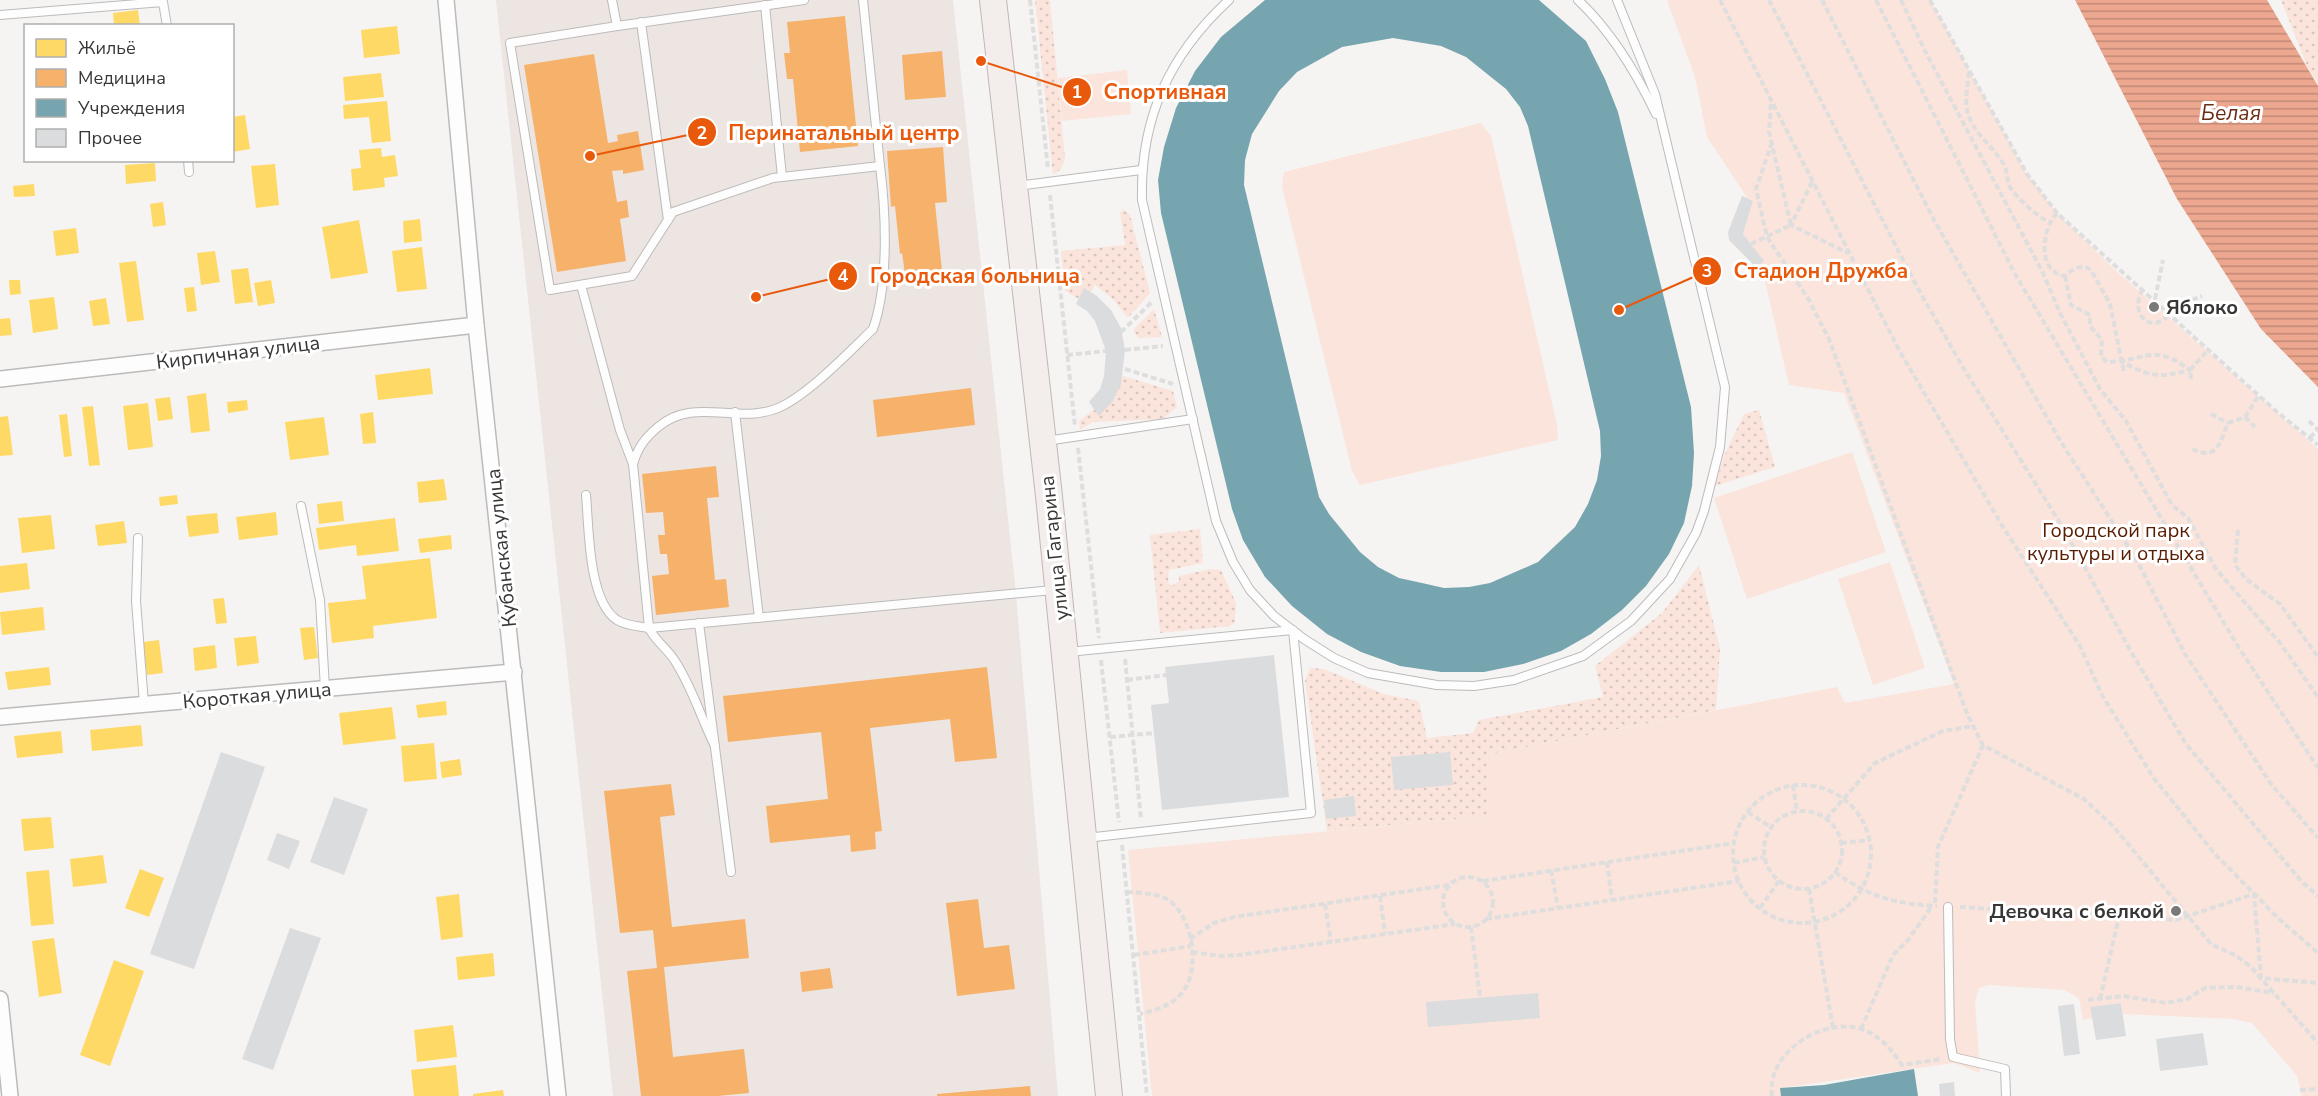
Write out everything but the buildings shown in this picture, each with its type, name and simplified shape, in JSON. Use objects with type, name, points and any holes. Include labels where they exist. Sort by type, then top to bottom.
[{"type":"main road","name":"улица Гагарина","points":[[993,0],[1043,441],[1109,1096]]},
{"type":"street","name":"Кубанская улица","points":[[446,0],[476,325],[558,1096]]},
{"type":"street","name":"Кирпичная улица","points":[[0,379],[476,325]]},
{"type":"street","name":"Короткая улица","points":[[0,717],[514,672]]},
{"type":"street","points":[[0,999],[10,1096]]},
{"type":"lane","points":[[612,0],[617,26]]},
{"type":"lane","points":[[804,0],[641,22],[510,44],[550,290],[632,276],[673,212],[782,177],[880,166]]},
{"type":"lane","points":[[633,464],[638,448],[664,422],[692,412],[754,413],[776,409],[796,398],[873,329],[878,315],[885,209],[863,0]]},
{"type":"lane","points":[[1229,0],[1194,38],[1161,90],[1144,142],[1141,170],[1142,200],[1216,521],[1233,562],[1250,590],[1293,630],[1334,658],[1368,674],[1437,685],[1474,686],[1514,680],[1583,656],[1632,621],[1670,579],[1692,541],[1704,511],[1720,447],[1725,387],[1655,94],[1617,0]]},
{"type":"lane","points":[[1578,0],[1597,18],[1621,52],[1641,82],[1663,126]]},
{"type":"lane","points":[[0,15],[163,2],[167,24]]},
{"type":"lane","points":[[765,5],[782,177]]},
{"type":"lane","points":[[641,22],[668,220]]},
{"type":"lane","points":[[188,162],[189,172]]},
{"type":"lane","points":[[1013,186],[1141,170]]},
{"type":"lane","points":[[581,285],[620,430],[633,464],[649,628],[654,638],[674,659],[682,673],[715,746]]},
{"type":"lane","points":[[735,412],[759,618]]},
{"type":"lane","points":[[1043,441],[1193,419]]},
{"type":"lane","points":[[586,495],[594,571],[599,595],[606,610],[616,620],[629,626],[649,628],[1058,589]]},
{"type":"lane","points":[[301,506],[320,600],[326,689]]},
{"type":"lane","points":[[138,538],[136,601],[144,705]]},
{"type":"lane","points":[[699,623],[731,872]]},
{"type":"lane","points":[[1064,652],[1293,630]]},
{"type":"lane","points":[[1083,838],[1311,813],[1293,630]]},
{"type":"lane","points":[[1948,907],[1950,1039],[1953,1057],[2005,1069],[2006,1096]]},
{"type":"path","points":[[1030,0],[1134,955],[1147,1096]]},
{"type":"path","points":[[1720,0],[1905,360],[2003,527],[2080,646],[2102,695],[2147,768],[2214,853],[2254,894],[2318,953]]},
{"type":"path","points":[[1768,0],[1916,285],[1964,369],[2065,531],[2130,650],[2187,744],[2302,882],[2318,896]]},
{"type":"path","points":[[1822,0],[1940,231],[2061,442],[2135,557],[2185,654],[2271,784],[2318,838]]},
{"type":"path","points":[[1876,0],[1984,218],[2026,294],[2239,648],[2318,768]]},
{"type":"path","points":[[1901,0],[1924,49],[2043,273],[2060,313],[2100,389],[2126,421],[2172,506],[2188,518],[2216,569],[2280,643],[2318,697]]},
{"type":"path","points":[[1930,0],[2027,174],[2057,213],[2259,395],[2318,445]]},
{"type":"path","points":[[1969,70],[1968,112],[1973,126],[2004,164],[2009,184],[2017,197],[2031,208],[2036,216],[2049,222]]},
{"type":"path","points":[[1772,102],[1769,132],[1791,225]]},
{"type":"path","points":[[1772,142],[1756,189],[1767,237],[1809,300],[1829,339],[1973,726],[1983,745],[2084,799],[2113,826],[2211,944],[2235,955],[2261,978],[2318,1043]]},
{"type":"path","points":[[1751,244],[1791,225],[1812,182]]},
{"type":"path","points":[[2057,213],[2049,222],[2045,236],[2047,261],[2053,272],[2065,276],[2080,267],[2091,270],[2110,304],[2124,373]]},
{"type":"path","points":[[1791,225],[1849,254]]},
{"type":"path","points":[[2155,299],[2163,260]]},
{"type":"path","points":[[2065,276],[2071,304],[2090,315],[2090,326],[2102,340],[2102,358],[2107,362],[2122,362],[2136,357],[2160,354],[2170,357],[2190,370]]},
{"type":"path","points":[[2143,289],[2136,303],[2137,311],[2143,319],[2151,323],[2159,322],[2169,312],[2202,296]]},
{"type":"path","points":[[1121,332],[1163,291]]},
{"type":"path","points":[[1125,350],[1175,345]]},
{"type":"path","points":[[2122,362],[2149,375],[2171,375],[2190,370],[2209,349]]},
{"type":"path","points":[[1067,356],[1106,351]]},
{"type":"path","points":[[1125,369],[1185,388]]},
{"type":"path","points":[[2190,370],[2191,379]]},
{"type":"path","points":[[2211,414],[2228,423],[2245,417],[2259,395]]},
{"type":"path","points":[[2245,417],[2255,427]]},
{"type":"path","points":[[2309,422],[2318,430],[2309,438]]},
{"type":"path","points":[[2192,449],[2199,452],[2212,452],[2220,446],[2228,423]]},
{"type":"path","points":[[2238,530],[2235,565],[2247,579],[2280,604],[2318,657]]},
{"type":"path","points":[[1124,646],[1143,832]]},
{"type":"path","points":[[1127,680],[1166,675]]},
{"type":"path","points":[[1826,819],[1875,763],[1943,731],[1973,726]]},
{"type":"path","points":[[1110,737],[1154,733]]},
{"type":"path","points":[[1861,1029],[1893,955],[1908,940],[1934,906],[1938,847],[1983,745]]},
{"type":"path","points":[[1793,785],[1797,812]]},
{"type":"path","points":[[1793,785],[1817,786],[1842,798],[1856,810],[1870,840],[1872,854],[1868,877],[1860,891],[1839,913],[1814,922],[1794,923],[1773,917],[1760,908],[1739,881],[1734,863],[1734,843],[1740,822],[1754,804],[1772,791],[1793,785]]},
{"type":"path","points":[[1748,812],[1772,828]]},
{"type":"path","points":[[1797,812],[1812,812],[1826,819],[1834,826],[1841,843],[1840,864],[1835,873],[1824,884],[1809,889],[1787,886],[1779,881],[1769,869],[1764,857],[1764,844],[1772,828],[1786,815],[1797,812]]},
{"type":"path","points":[[1841,843],[1870,840]]},
{"type":"path","points":[[1190,939],[1214,923],[1234,917],[1449,885],[1465,876],[1483,881],[1734,843]]},
{"type":"path","points":[[1734,863],[1764,857]]},
{"type":"path","points":[[1607,862],[1612,900]]},
{"type":"path","points":[[1551,870],[1558,908]]},
{"type":"path","points":[[1835,873],[1860,891],[1902,903],[2176,920],[2254,894]]},
{"type":"path","points":[[1483,881],[1492,893],[1494,902],[1486,919]]},
{"type":"path","points":[[1192,952],[1239,956],[1455,924],[1472,927],[1486,919],[1739,881]]},
{"type":"path","points":[[1760,908],[1779,881]]},
{"type":"path","points":[[1449,885],[1443,898],[1443,906],[1445,913],[1455,924]]},
{"type":"path","points":[[1809,889],[1833,1028]]},
{"type":"path","points":[[1127,892],[1149,894],[1168,900],[1185,921],[1192,952],[1189,980],[1184,992],[1170,1003],[1140,1014]]},
{"type":"path","points":[[2254,894],[2261,978]]},
{"type":"path","points":[[1380,896],[1385,934]]},
{"type":"path","points":[[1325,904],[1331,942]]},
{"type":"path","points":[[2100,999],[2119,917]]},
{"type":"path","points":[[1472,927],[1480,997]]},
{"type":"path","points":[[1134,955],[1191,946]]},
{"type":"path","points":[[2261,978],[2318,983]]},
{"type":"path","points":[[2088,1000],[2124,996],[2166,1003],[2187,999],[2205,988],[2236,987],[2274,993]]},
{"type":"path","points":[[1772,1096],[1770,1084],[1777,1065],[1788,1051],[1818,1031],[1833,1028],[1861,1029],[1877,1037],[1891,1048],[1902,1065],[1953,1057]]},
{"type":"path","points":[[2300,1090],[2318,1089]]},
{"type":"shaded area","points":[[496,0],[953,0],[1016,594],[1058,1096],[613,1096]]},
{"type":"green space","points":[[1035,0],[1050,0],[1065,159],[1061,169],[1053,175]]},
{"type":"green space","name":"Городской парк культуры и отдыха","points":[[1667,0],[1930,0],[2027,174],[2057,213],[2114,269],[2318,449],[2318,1096],[2302,1096],[2297,1076],[2252,1023],[2233,1019],[2123,1014],[2121,1003],[2090,1007],[2092,1018],[2083,1020],[2079,998],[2064,990],[1989,985],[1979,988],[1975,1001],[1980,1073],[1954,1063],[1781,1088],[1781,1096],[1152,1096],[1128,850],[1490,816],[1490,754],[1837,687],[1845,703],[1954,684],[1844,393],[1789,385],[1761,264],[1764,261],[1743,234],[1753,201],[1748,199],[1707,137],[1695,77]]},
{"type":"green space","points":[[2281,0],[2318,0],[2318,83],[2308,69]]},
{"type":"green space","points":[[1127,70],[1131,114],[1062,121],[1058,78]]},
{"type":"green space","points":[[1481,123],[1491,136],[1557,425],[1558,440],[1360,485],[1352,471],[1282,187],[1284,172]]},
{"type":"green space","points":[[1124,210],[1130,215],[1150,293],[1128,318],[1114,300],[1095,285],[1091,292],[1083,289],[1079,299],[1065,291],[1061,251],[1125,245],[1120,212]]},
{"type":"green space","points":[[1154,309],[1162,337],[1138,338],[1133,330]]},
{"type":"green space","points":[[1123,376],[1173,391],[1177,407],[1163,419],[1093,422],[1080,430],[1079,421],[1094,409],[1099,415],[1113,401]]},
{"type":"green space","points":[[1759,410],[1775,467],[1715,486],[1724,456],[1744,414]]},
{"type":"green space","points":[[1852,452],[1886,552],[1747,599],[1714,498]]},
{"type":"green space","points":[[1200,529],[1203,563],[1169,570],[1168,582],[1172,586],[1179,581],[1179,576],[1210,569],[1221,570],[1236,603],[1235,622],[1230,626],[1160,633],[1150,535]]},
{"type":"green space","points":[[1890,562],[1925,668],[1873,685],[1838,579]]},
{"type":"green space","points":[[1699,565],[1720,649],[1716,710],[1490,754],[1491,816],[1327,831],[1305,681],[1310,668],[1324,669],[1384,694],[1419,701],[1427,738],[1473,733],[1479,720],[1603,697],[1595,666],[1662,613]]},
{"type":"water","name":"Белая","points":[[2075,0],[2267,0],[2318,86],[2318,387],[2261,329],[2177,199]]},
{"type":"place","name":"Спортивная","points":[[981,61]]},
{"type":"place","name":"Перинатальный центр","points":[[590,156]]},
{"type":"place","name":"Городская больница","points":[[756,297]]},
{"type":"place","name":"Яблоко","points":[[2154,307]]},
{"type":"place","name":"Стадион Дружба","points":[[1619,310]]},
{"type":"place","name":"Девочка с белкой","points":[[2176,911]]}]
